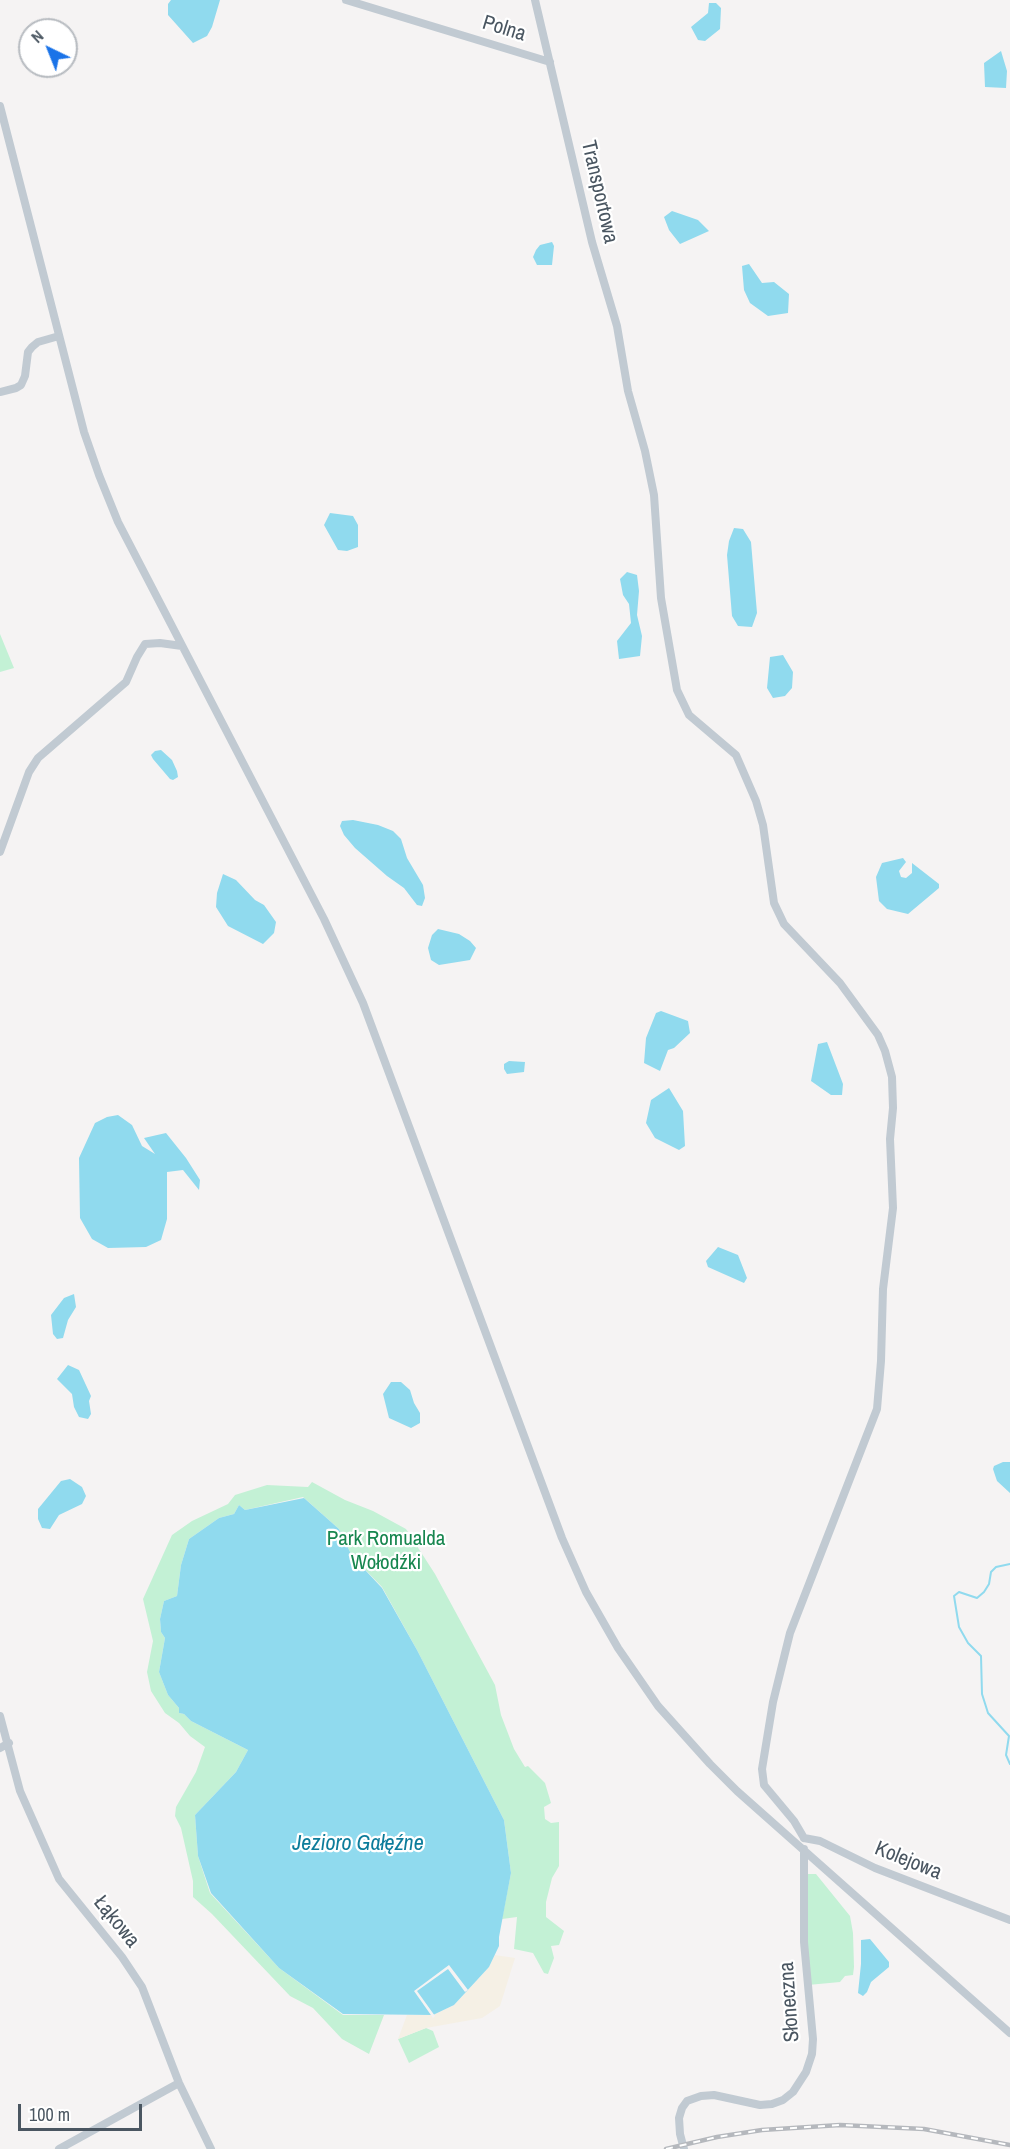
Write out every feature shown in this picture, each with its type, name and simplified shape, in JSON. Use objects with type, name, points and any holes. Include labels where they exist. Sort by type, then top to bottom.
[{"type":"street","name":"Polna","points":[[346,0],[550,62]]},
{"type":"street","name":"Transportowa","points":[[535,0],[591,242],[616,326],[628,392],[645,451],[654,495],[661,598],[677,690],[689,715],[736,755],[756,801],[763,825],[774,903],[784,924],[840,983],[879,1035],[892,1077],[893,1108],[890,1139],[893,1208],[883,1289],[877,1409],[790,1633],[773,1702],[762,1769],[764,1785],[794,1821],[804,1838]]},
{"type":"street","points":[[0,106],[84,432],[99,476],[118,522],[324,919],[363,1003],[562,1538],[586,1592],[618,1648],[658,1706],[723,1777],[1010,2034]]},
{"type":"street","points":[[0,392],[16,388],[24,380],[27,357],[32,347],[38,342],[59,336]]},
{"type":"street","points":[[0,852],[29,772],[38,758],[126,682],[145,644],[149,642],[182,646]]},
{"type":"street","name":"Łąkowa","points":[[0,1716],[20,1791],[59,1879],[122,1957],[142,1987],[179,2083],[211,2149]]},
{"type":"street","points":[[0,1748],[9,1743]]},
{"type":"street","points":[[804,1838],[804,1850]]},
{"type":"street","name":"Kolejowa","points":[[804,1838],[820,1841],[875,1868],[1010,1920]]},
{"type":"street","name":"Słoneczna","points":[[684,2149],[679,2118],[687,2101],[701,2096],[714,2095],[760,2105],[772,2104],[783,2100],[793,2092],[806,2072],[812,2054],[813,2038],[804,1942],[804,1850]]},
{"type":"street","points":[[59,2149],[179,2083]]},
{"type":"green space","points":[[0,634],[14,668],[0,672]]},
{"type":"green space","name":"Park Romualda Wołodźki","points":[[312,1482],[406,1529],[435,1574],[495,1685],[501,1715],[514,1749],[525,1767],[528,1766],[545,1783],[551,1803],[544,1807],[545,1819],[551,1823],[559,1822],[559,1866],[552,1878],[546,1902],[546,1917],[564,1931],[559,1945],[551,1946],[554,1958],[548,1974],[544,1973],[533,1953],[514,1949],[517,1917],[502,1919],[511,1873],[504,1820],[382,1587],[352,1556],[339,1529],[303,1497],[245,1510],[239,1505],[234,1514],[219,1518],[189,1539],[181,1565],[177,1596],[164,1601],[160,1619],[161,1632],[165,1638],[159,1672],[168,1695],[179,1708],[179,1713],[248,1750],[236,1772],[195,1815],[198,1856],[210,1893],[279,1968],[343,2015],[384,2015],[369,2054],[342,2039],[313,2008],[290,1996],[193,1897],[193,1881],[181,1828],[175,1816],[176,1807],[196,1772],[205,1747],[165,1713],[151,1691],[147,1672],[153,1641],[143,1599],[172,1535],[192,1521],[228,1504],[235,1495],[267,1485],[308,1487]]},
{"type":"green space","points":[[804,1874],[816,1874],[850,1916],[853,1933],[853,1975],[845,1976],[840,1982],[808,1985]]},
{"type":"green space","points":[[426,2028],[433,2031],[439,2047],[409,2063],[398,2039]]},
{"type":"sand","points":[[495,1955],[515,1958],[500,2006],[482,2018],[426,2028],[398,2039],[407,2015],[433,2015],[454,2005],[489,1967]]},
{"type":"water","points":[[171,0],[220,0],[207,36],[193,43],[168,15],[168,4]]},
{"type":"water","points":[[709,3],[716,3],[721,8],[720,29],[705,41],[698,40],[691,27],[708,13]]},
{"type":"water","points":[[1001,51],[1007,71],[1006,88],[985,87],[984,63]]},
{"type":"water","points":[[672,211],[698,220],[709,231],[680,244],[669,230],[664,217]]},
{"type":"water","points":[[552,242],[554,246],[552,265],[537,265],[533,257],[536,250],[540,245]]},
{"type":"water","points":[[749,264],[762,283],[774,282],[789,294],[788,313],[768,316],[750,303],[744,290],[742,266]]},
{"type":"water","points":[[330,513],[353,516],[358,525],[358,547],[347,551],[338,550],[324,525]]},
{"type":"water","points":[[734,528],[743,529],[751,542],[757,613],[752,627],[738,626],[732,616],[727,555]]},
{"type":"water","points":[[627,572],[637,575],[639,591],[637,615],[642,636],[640,656],[619,659],[617,641],[631,623],[629,604],[623,595],[620,579]]},
{"type":"water","points":[[783,655],[793,672],[792,688],[785,696],[773,698],[767,688],[770,657]]},
{"type":"water","points":[[161,750],[172,760],[177,771],[178,777],[173,780],[151,755]]},
{"type":"water","points":[[353,820],[378,825],[393,831],[401,839],[407,858],[423,885],[425,898],[422,906],[417,905],[404,888],[355,848],[344,835],[340,826],[342,821]]},
{"type":"water","points":[[903,858],[906,862],[899,871],[901,877],[906,878],[912,873],[912,863],[939,884],[939,888],[908,914],[887,909],[879,901],[876,877],[882,863]]},
{"type":"water","points":[[223,874],[236,880],[255,900],[264,905],[276,922],[274,933],[263,944],[228,926],[216,907],[217,893]]},
{"type":"water","points":[[438,929],[459,934],[470,941],[476,948],[470,960],[439,965],[431,960],[428,948],[432,935]]},
{"type":"water","points":[[661,1011],[688,1021],[690,1033],[674,1048],[668,1050],[660,1071],[644,1063],[646,1038],[656,1013]]},
{"type":"water","points":[[827,1042],[843,1084],[842,1095],[831,1095],[811,1081],[818,1044]]},
{"type":"water","points":[[509,1061],[525,1062],[524,1072],[507,1074],[504,1064]]},
{"type":"water","points":[[669,1088],[683,1111],[685,1146],[679,1150],[655,1138],[646,1123],[651,1100]]},
{"type":"water","points":[[118,1115],[132,1125],[142,1146],[155,1154],[144,1138],[166,1133],[200,1180],[199,1190],[183,1170],[167,1172],[167,1219],[161,1240],[146,1247],[108,1248],[92,1239],[80,1218],[79,1158],[95,1123]]},
{"type":"water","points":[[718,1247],[738,1255],[747,1278],[744,1283],[708,1267],[706,1261]]},
{"type":"water","points":[[74,1294],[76,1307],[68,1320],[63,1338],[57,1339],[53,1334],[51,1315],[64,1298]]},
{"type":"water","points":[[68,1365],[79,1370],[91,1396],[89,1401],[91,1414],[88,1419],[79,1417],[74,1407],[72,1394],[57,1379]]},
{"type":"water","points":[[391,1382],[401,1382],[410,1390],[420,1413],[420,1423],[411,1428],[389,1418],[383,1394]]},
{"type":"water","points":[[1010,1462],[1010,1493],[997,1481],[993,1469],[994,1466]]},
{"type":"water","points":[[70,1479],[82,1487],[86,1496],[82,1504],[59,1515],[50,1529],[42,1528],[38,1519],[38,1509],[61,1481]]},
{"type":"water","name":"Jezioro Gałęźne","points":[[304,1498],[339,1529],[352,1556],[382,1588],[417,1650],[504,1820],[511,1873],[499,1946],[489,1967],[454,2005],[433,2015],[343,2014],[279,1968],[211,1893],[198,1856],[195,1815],[236,1772],[248,1750],[179,1713],[179,1708],[168,1695],[159,1672],[165,1638],[161,1632],[160,1619],[164,1601],[177,1596],[181,1565],[189,1539],[219,1518],[234,1514],[239,1505],[245,1510]]},
{"type":"water","points":[[870,1939],[889,1962],[889,1967],[871,1982],[863,1996],[858,1993],[861,1940]]},
{"type":"pier","points":[[449,1965],[468,1990],[465,1992],[448,1969],[417,1991],[435,2016],[433,2018],[414,1991]]},
{"type":"waterway","points":[[1010,1564],[996,1567],[991,1572],[989,1584],[977,1598],[959,1592],[954,1596],[959,1627],[968,1643],[981,1656],[982,1694],[988,1713],[1009,1736],[1006,1755],[1010,1764]]},
{"type":"railway","points":[[666,2149],[717,2137],[762,2130],[840,2125],[924,2129],[1010,2145]]}]
